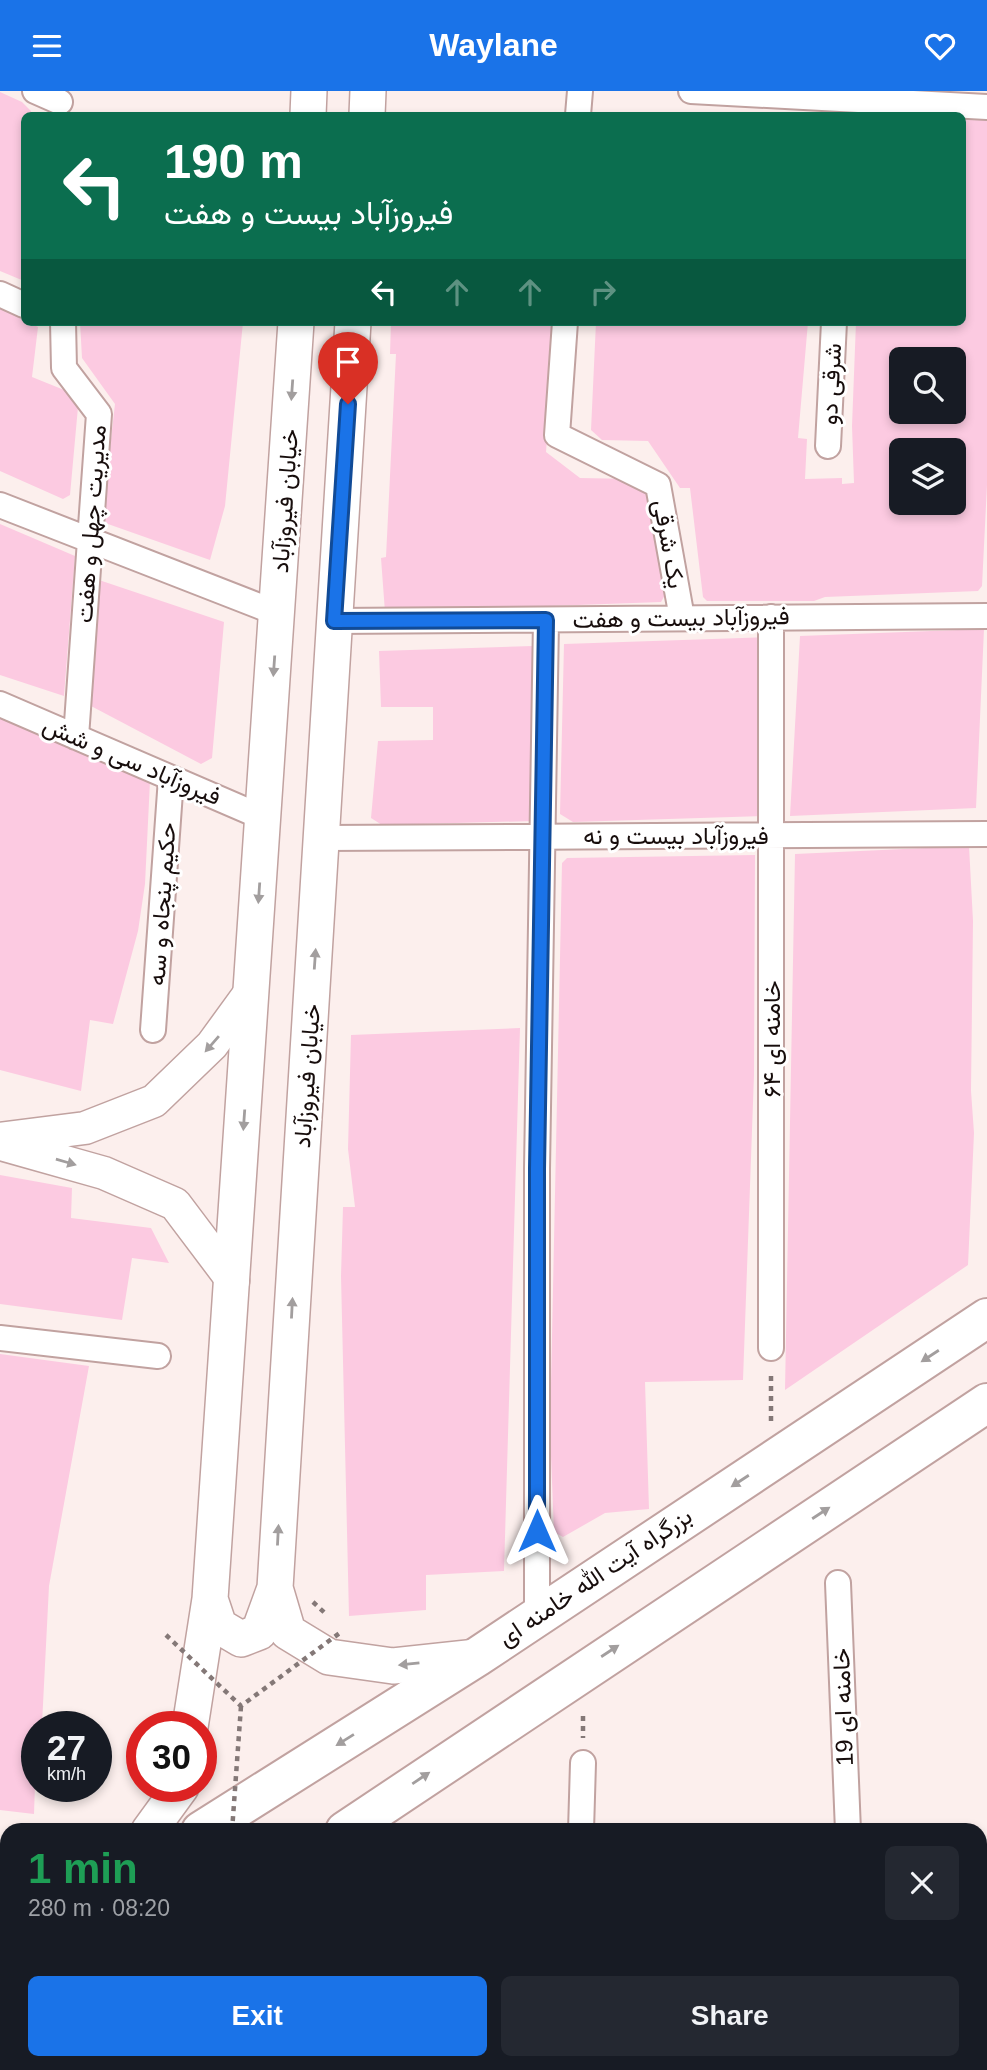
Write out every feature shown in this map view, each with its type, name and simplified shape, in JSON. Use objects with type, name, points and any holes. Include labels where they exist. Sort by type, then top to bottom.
[{"type":"highway","name":"بزرگراه آیت الله خامنه ای","points":[[214,1823],[477,1657],[537,1614],[987,1318]]},
{"type":"highway","points":[[357,1823],[987,1402]]},
{"type":"main road","points":[[308,112],[309,91]]},
{"type":"main road","points":[[366,112],[368,91]]},
{"type":"main road","name":"خیابان فیروزآباد","points":[[193,1711],[211,1599],[296,326]]},
{"type":"main road","name":"خیابان فیروزآباد","points":[[353,326],[334,621],[324,838],[275,1588],[288,1632],[329,1657],[393,1666],[477,1657]]},
{"type":"main road","points":[[211,1599],[219,1626],[241,1639],[259,1632],[275,1588]]},
{"type":"main road","points":[[155,1823],[170,1802]]},
{"type":"street","points":[[35,91],[60,103]]},
{"type":"street","points":[[578,112],[580,91]]},
{"type":"street","points":[[691,91],[846,102],[987,107]]},
{"type":"street","points":[[0,294],[21,304]]},
{"type":"street","name":"مدیریت چهل و هفت","points":[[62,326],[64,368],[99,414],[76,737]]},
{"type":"street","name":"یک شرقی","points":[[565,326],[557,435],[658,485],[682,618]]},
{"type":"street","name":"شرقی دو","points":[[828,446],[834,326]]},
{"type":"street","points":[[0,505],[277,613]]},
{"type":"street","name":"فیروزآباد بیست و هفت","points":[[334,621],[987,616]]},
{"type":"street","name":"خامنه ای ۶۴","points":[[771,617],[771,1348]]},
{"type":"street","points":[[537,1614],[537,1169],[546,620]]},
{"type":"street","name":"فیروزآباد سی و شش","points":[[0,704],[264,818]]},
{"type":"street","name":"حکیم پنجاه و سه","points":[[153,1030],[172,778]]},
{"type":"street","name":"فیروزآباد بیست و نه","points":[[324,838],[987,834]]},
{"type":"street","points":[[0,1141],[85,1128],[154,1101],[212,1045],[252,990]]},
{"type":"street","points":[[0,1141],[104,1173],[175,1204],[233,1281]]},
{"type":"street","points":[[0,1338],[158,1356]]},
{"type":"street","name":"خامنه ای 19","points":[[838,1583],[848,1823]]},
{"type":"street","points":[[581,1823],[583,1763]]},
{"type":"path","points":[[771,1348],[771,1460]]},
{"type":"path","points":[[233,1823],[241,1706],[341,1632]]},
{"type":"path","points":[[166,1635],[241,1706]]},
{"type":"building","points":[[0,92],[22,102],[31,112],[21,112],[21,280],[0,271]]},
{"type":"building","points":[[966,112],[987,112],[987,485],[982,586],[978,591],[825,597],[814,601],[707,601],[703,597],[690,488],[680,488],[648,441],[602,440],[591,430],[596,326],[808,326],[798,438],[807,439],[805,479],[842,478],[842,484],[854,483],[852,426],[856,326],[966,326]]},
{"type":"building","points":[[0,308],[21,318],[21,326],[38,327],[32,377],[79,396],[70,495],[63,499],[0,471]]},
{"type":"building","points":[[80,326],[243,326],[225,506],[210,560],[108,524],[102,517],[115,404],[82,358]]},
{"type":"building","points":[[391,326],[556,326],[546,452],[580,478],[633,479],[651,496],[665,595],[661,602],[385,612],[381,558],[386,557],[396,354],[390,354]]},
{"type":"building","points":[[0,524],[75,556],[64,696],[0,675]]},
{"type":"building","points":[[96,579],[224,622],[212,758],[201,764],[91,706],[88,700]]},
{"type":"building","points":[[984,629],[976,808],[790,816],[800,636]]},
{"type":"building","points":[[769,637],[767,816],[573,822],[560,814],[564,644]]},
{"type":"building","points":[[533,646],[533,821],[382,825],[371,818],[378,741],[433,740],[433,707],[381,707],[379,651]]},
{"type":"building","points":[[0,718],[62,741],[150,781],[145,884],[138,931],[113,1024],[90,1020],[81,1091],[0,1070]]},
{"type":"building","points":[[969,846],[973,921],[971,1091],[974,1133],[968,1265],[785,1390],[795,854]]},
{"type":"building","points":[[755,855],[754,1075],[743,1380],[645,1382],[649,1509],[605,1513],[563,1537],[554,1532],[550,1431],[562,863],[567,858]]},
{"type":"building","points":[[520,1028],[504,1571],[426,1575],[426,1610],[349,1616],[341,1276],[343,1207],[355,1207],[348,1149],[351,1035]]},
{"type":"building","points":[[0,1175],[72,1188],[71,1218],[151,1228],[169,1263],[132,1258],[122,1320],[0,1304]]},
{"type":"building","points":[[0,1354],[89,1366],[49,1586],[43,1711],[21,1711],[21,1802],[34,1802],[34,1814],[0,1810]]},
{"type":"route","points":[[348,404],[334,621],[546,620],[537,1169],[537,1531]]}]
